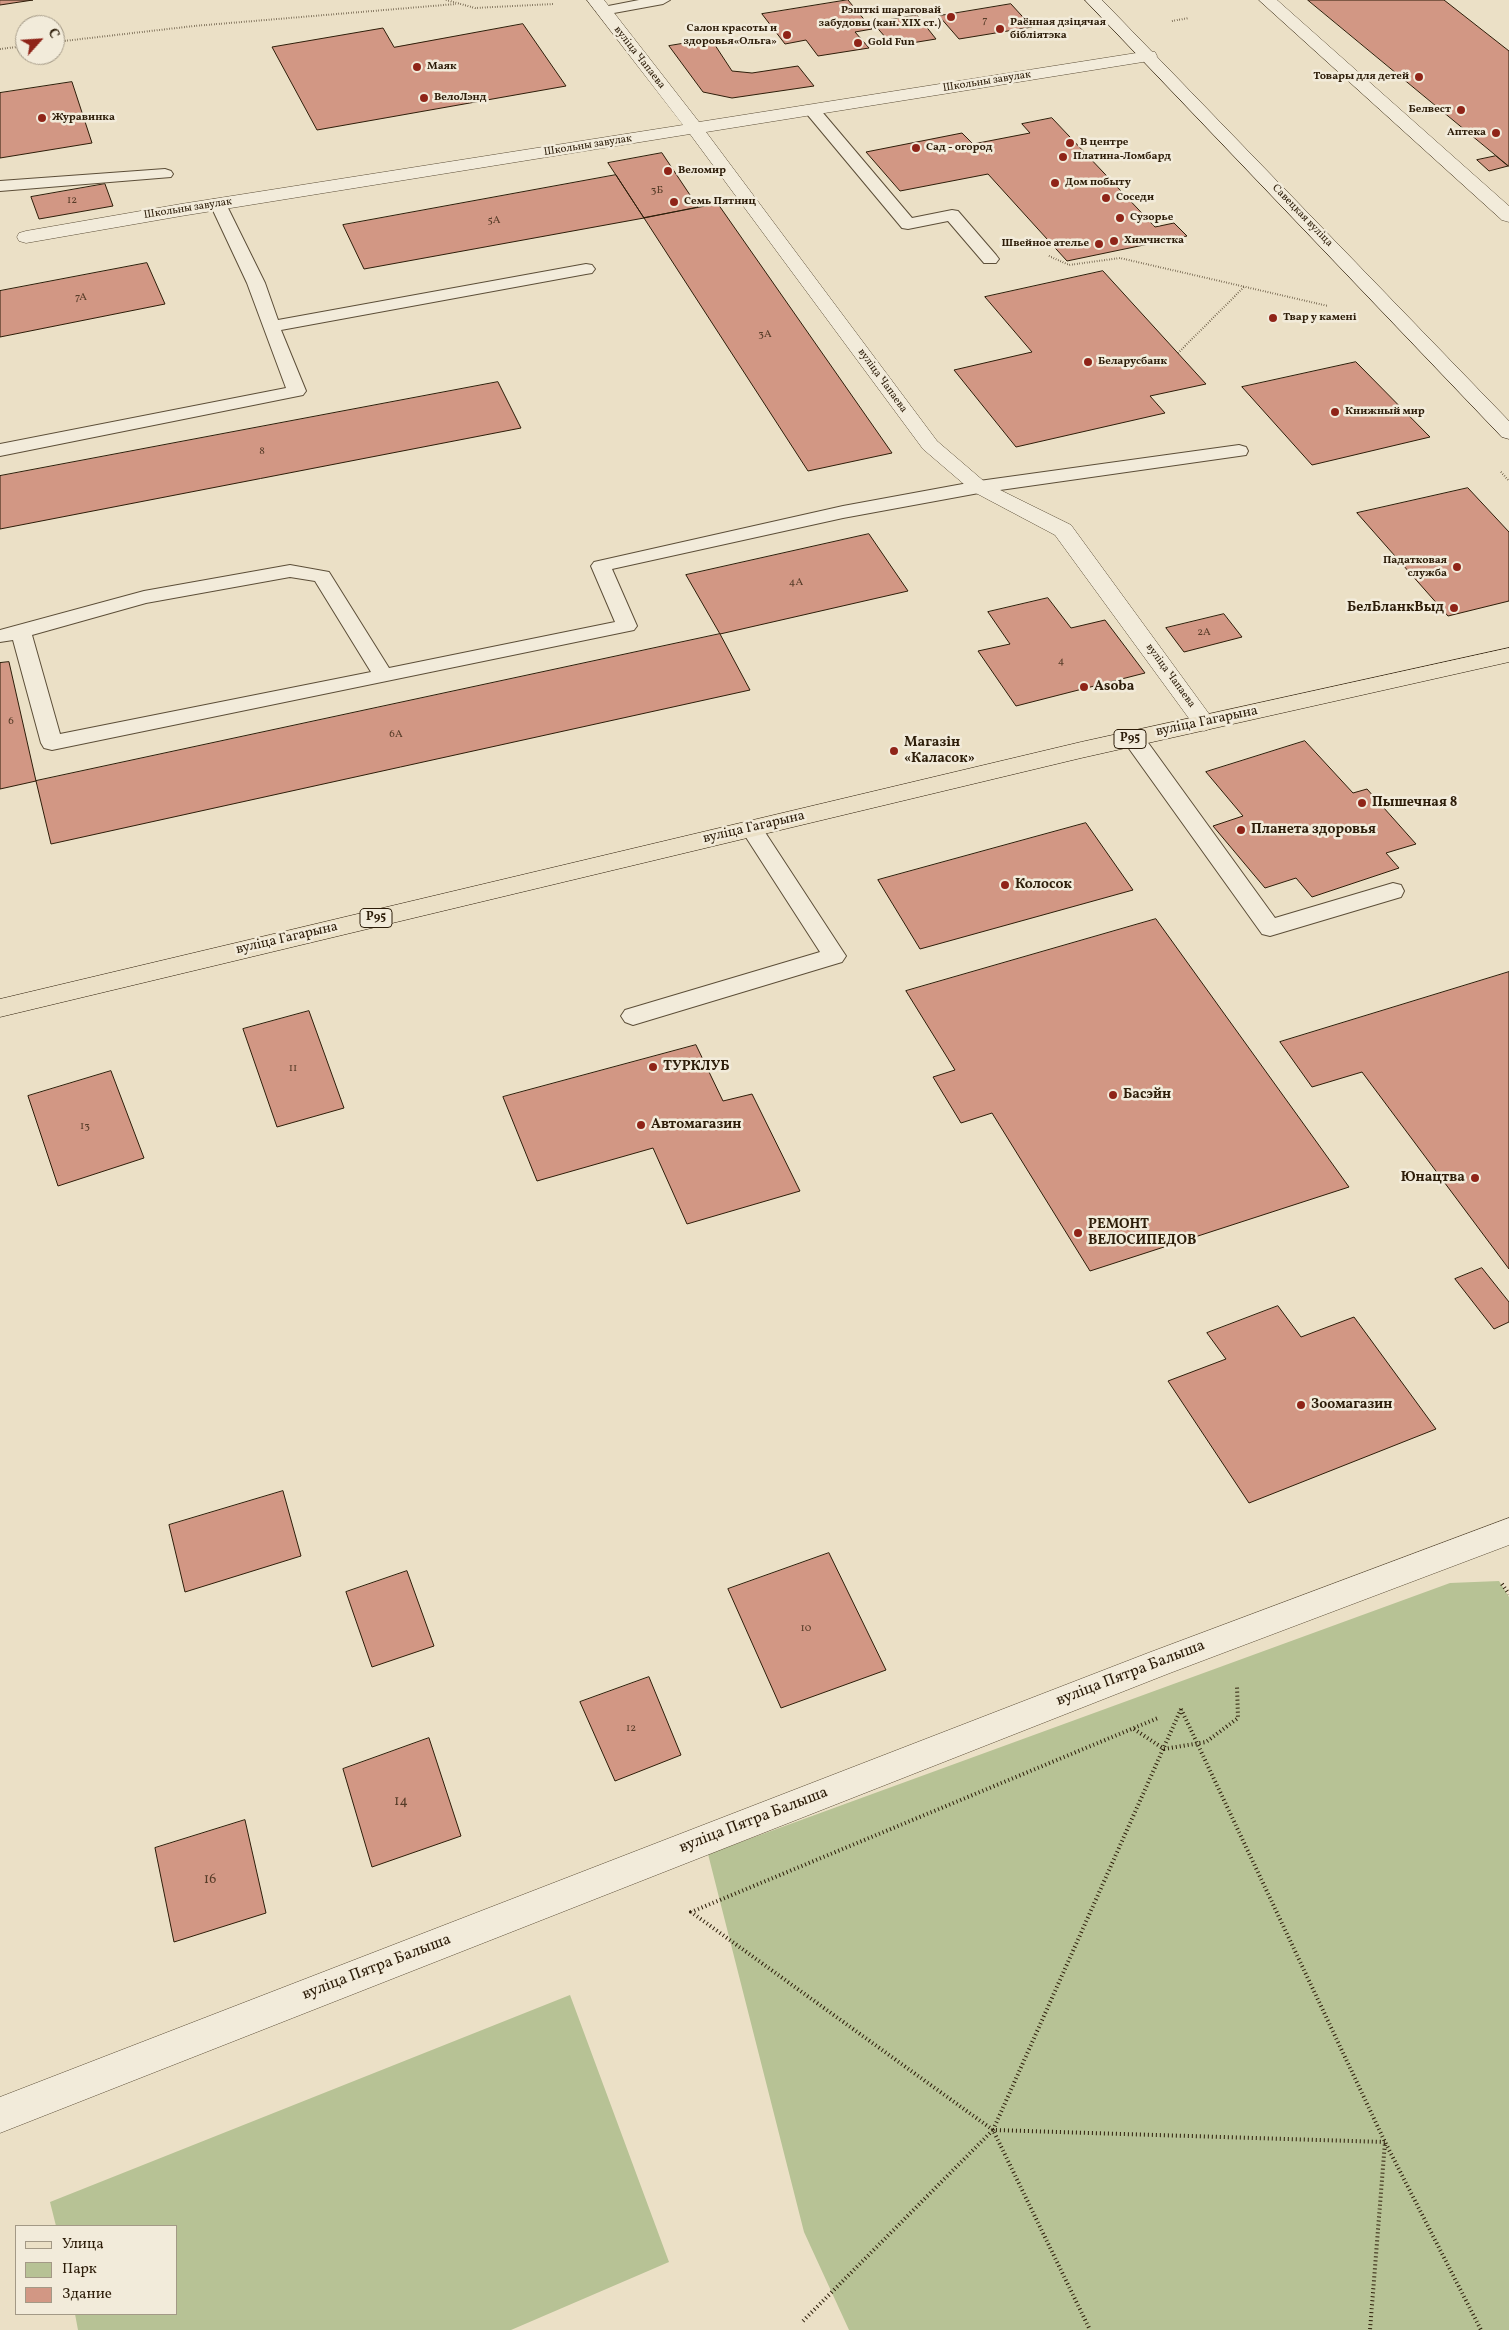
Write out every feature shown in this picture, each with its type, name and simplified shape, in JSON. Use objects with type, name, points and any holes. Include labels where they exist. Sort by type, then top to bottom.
[{"type":"main road","name":"вуліца Гагарына","points":[[0,1008],[1133,738],[1509,655]]},
{"type":"street","name":"Савецкая вуліца","points":[[1093,0],[1149,56],[1509,433]]},
{"type":"street","points":[[1266,0],[1509,216]]},
{"type":"street","name":"вуліца Чапаева","points":[[598,5],[695,129],[930,445],[979,487],[1063,530],[1204,723]]},
{"type":"street","name":"Школьны завулак","points":[[26,237],[218,204],[1149,56]]},
{"type":"street","name":"вуліца Пятра Балыша","points":[[0,2115],[1159,1663],[1508,1532]]},
{"type":"lane","points":[[598,5],[664,0]]},
{"type":"lane","points":[[812,110],[908,224],[952,215],[990,259]]},
{"type":"lane","points":[[0,186],[165,174]]},
{"type":"lane","points":[[0,450],[297,391],[271,327],[256,283],[218,204]]},
{"type":"lane","points":[[271,327],[586,269]]},
{"type":"lane","points":[[22,632],[52,743],[627,626],[601,566],[843,512],[979,487],[1239,451]]},
{"type":"lane","points":[[0,636],[22,632],[144,597],[290,571],[322,576],[383,676]]},
{"type":"lane","points":[[1133,738],[1270,928],[1393,891]]},
{"type":"lane","points":[[633,1016],[834,956],[752,828]]},
{"type":"path","points":[[446,0],[476,8],[598,5]]},
{"type":"path","points":[[65,41],[194,26],[456,4]]},
{"type":"path","points":[[0,49],[15,47]]},
{"type":"path","points":[[1049,256],[1069,265],[1120,258],[1329,307]]},
{"type":"path","points":[[1178,353],[1245,287]]},
{"type":"path","points":[[1159,1663],[1385,2142],[1481,2330]]},
{"type":"path","points":[[1134,1729],[1164,1749],[1206,1742],[1238,1718],[1237,1686]]},
{"type":"path","points":[[1173,1712],[1181,1709]]},
{"type":"path","points":[[803,2320],[993,2130],[1181,1709]]},
{"type":"path","points":[[1090,2330],[993,2130],[691,1912],[1165,1715]]},
{"type":"path","points":[[993,2130],[1385,2142]]},
{"type":"path","points":[[1370,2330],[1385,2142]]},
{"type":"green space","points":[[1499,1581],[1509,1597],[1509,2330],[849,2330],[804,2232],[708,1854],[1450,1583]]},
{"type":"green space","points":[[570,1995],[669,2262],[511,2330],[78,2330],[75,2315],[178,2315],[178,2225],[56,2225],[50,2202]]},
{"type":"building","points":[[0,0],[33,0],[0,5]]},
{"type":"building","points":[[848,0],[872,29],[855,32],[869,48],[818,56],[806,40],[785,44],[762,14]]},
{"type":"building","points":[[1308,0],[1444,0],[1509,51],[1509,166]]},
{"type":"building","points":[[1011,4],[1032,27],[959,39],[939,16]]},
{"type":"building","points":[[917,15],[936,39],[893,46],[873,23]]},
{"type":"building","name":"Маяк","points":[[523,24],[566,86],[317,130],[272,47],[383,28],[394,47]]},
{"type":"building","points":[[711,39],[732,71],[752,73],[798,66],[814,86],[732,98],[703,92],[669,46]]},
{"type":"building","name":"Журавинка","points":[[72,82],[92,143],[0,158],[0,93]]},
{"type":"building","name":"Дом побыту","points":[[1052,118],[1155,227],[1174,223],[1187,236],[1067,261],[988,174],[900,191],[866,152],[962,133],[973,144],[1030,133],[1022,124]]},
{"type":"building","points":[[662,153],[698,207],[644,218],[608,163]]},
{"type":"building","points":[[1496,156],[1508,166],[1489,171],[1477,160]]},
{"type":"building","points":[[616,175],[644,218],[364,269],[343,225]]},
{"type":"building","points":[[105,184],[113,206],[39,219],[31,197]]},
{"type":"building","points":[[718,204],[892,453],[808,471],[644,218]]},
{"type":"building","points":[[147,263],[165,304],[0,337],[0,291]]},
{"type":"building","name":"Беларусбанк","points":[[1103,271],[1206,384],[1150,396],[1165,413],[1016,447],[954,370],[1032,352],[985,297]]},
{"type":"building","name":"Книжный мир","points":[[1356,362],[1430,437],[1312,465],[1242,387]]},
{"type":"building","points":[[498,382],[521,428],[0,529],[0,476]]},
{"type":"building","name":"Падатковая служба","points":[[1468,488],[1509,532],[1509,601],[1448,616],[1357,513]]},
{"type":"building","points":[[869,534],[908,591],[720,634],[686,575]]},
{"type":"building","points":[[1048,598],[1071,628],[1105,620],[1145,673],[1016,706],[978,651],[1010,644],[988,612]]},
{"type":"building","points":[[1224,614],[1242,637],[1184,652],[1166,628]]},
{"type":"building","points":[[720,634],[750,690],[51,844],[36,781]]},
{"type":"building","points":[[9,662],[36,781],[0,789],[0,663]]},
{"type":"building","points":[[1305,741],[1353,793],[1367,789],[1416,844],[1386,853],[1399,868],[1312,897],[1296,878],[1265,888],[1213,826],[1243,816],[1206,772]]},
{"type":"building","name":"Колосок","points":[[1086,823],[1133,890],[920,949],[878,880]]},
{"type":"building","name":"Басэйн","points":[[1156,919],[1349,1187],[1090,1271],[992,1113],[961,1123],[933,1077],[955,1070],[906,991]]},
{"type":"building","name":"Юнацтва","points":[[1509,972],[1509,1269],[1362,1072],[1312,1087],[1280,1042]]},
{"type":"building","points":[[309,1011],[344,1108],[277,1127],[243,1029]]},
{"type":"building","name":"Автомагазин","points":[[696,1045],[723,1101],[752,1094],[800,1191],[687,1224],[653,1148],[537,1181],[503,1097]]},
{"type":"building","points":[[111,1071],[144,1158],[58,1186],[28,1096]]},
{"type":"building","points":[[1482,1268],[1509,1302],[1509,1322],[1494,1329],[1455,1279]]},
{"type":"building","name":"Зоомагазин","points":[[1278,1306],[1301,1337],[1354,1317],[1436,1429],[1249,1503],[1168,1381],[1226,1359],[1207,1333]]},
{"type":"building","points":[[283,1491],[301,1556],[185,1592],[169,1525]]},
{"type":"building","points":[[829,1553],[886,1670],[781,1708],[728,1589]]},
{"type":"building","points":[[407,1571],[434,1646],[372,1667],[346,1592]]},
{"type":"building","points":[[649,1677],[681,1755],[615,1781],[580,1702]]},
{"type":"building","points":[[429,1738],[461,1836],[372,1867],[343,1769]]},
{"type":"building","points":[[245,1820],[266,1913],[174,1942],[155,1848]]},
{"type":"place","name":"Рэшткі шараговай забудовы (кан. XIX ст.)","points":[[951,17]]},
{"type":"place","name":"Раённая дзіцячая бібліятэка","points":[[1000,29]]},
{"type":"place","name":"Салон красоты и здоровья«Ольга»","points":[[787,35]]},
{"type":"place","name":"Gold Fun","points":[[858,43]]},
{"type":"place","name":"Маяк","points":[[417,67]]},
{"type":"place","name":"Товары для детей","points":[[1419,77]]},
{"type":"place","name":"ВелоЛэнд","points":[[424,98]]},
{"type":"place","name":"Белвест","points":[[1461,110]]},
{"type":"place","name":"Журавинка","points":[[42,118]]},
{"type":"place","name":"Аптека","points":[[1496,133]]},
{"type":"place","name":"В центре","points":[[1070,143]]},
{"type":"place","name":"Сад - огород","points":[[916,148]]},
{"type":"place","name":"Платина-Ломбард","points":[[1063,157]]},
{"type":"place","name":"Веломир","points":[[668,171]]},
{"type":"place","name":"Дом побыту","points":[[1055,183]]},
{"type":"place","name":"Соседи","points":[[1106,198]]},
{"type":"place","name":"Семь Пятниц","points":[[674,202]]},
{"type":"place","name":"Сузорье","points":[[1120,218]]},
{"type":"place","name":"Химчистка","points":[[1114,241]]},
{"type":"place","name":"Швейное ателье","points":[[1099,244]]},
{"type":"place","name":"Твар у камені","points":[[1273,318]]},
{"type":"place","name":"Беларусбанк","points":[[1088,362]]},
{"type":"place","name":"Книжный мир","points":[[1335,412]]},
{"type":"place","name":"Падатковая служба","points":[[1457,567]]},
{"type":"place","name":"БелБланкВыд","points":[[1454,608]]},
{"type":"place","name":"Asoba","points":[[1084,687]]},
{"type":"place","name":"Магазін «Каласок»","points":[[894,751]]},
{"type":"place","name":"Пышечная 8","points":[[1362,803]]},
{"type":"place","name":"Планета здоровья","points":[[1241,830]]},
{"type":"place","name":"Колосок","points":[[1005,885]]},
{"type":"place","name":"ТУРКЛУБ","points":[[653,1067]]},
{"type":"place","name":"Басэйн","points":[[1113,1095]]},
{"type":"place","name":"Автомагазин","points":[[641,1125]]},
{"type":"place","name":"Юнацтва","points":[[1475,1178]]},
{"type":"place","name":"РЕМОНТ ВЕЛОСИПЕДОВ","points":[[1078,1233]]},
{"type":"place","name":"Зоомагазин","points":[[1301,1405]]}]
